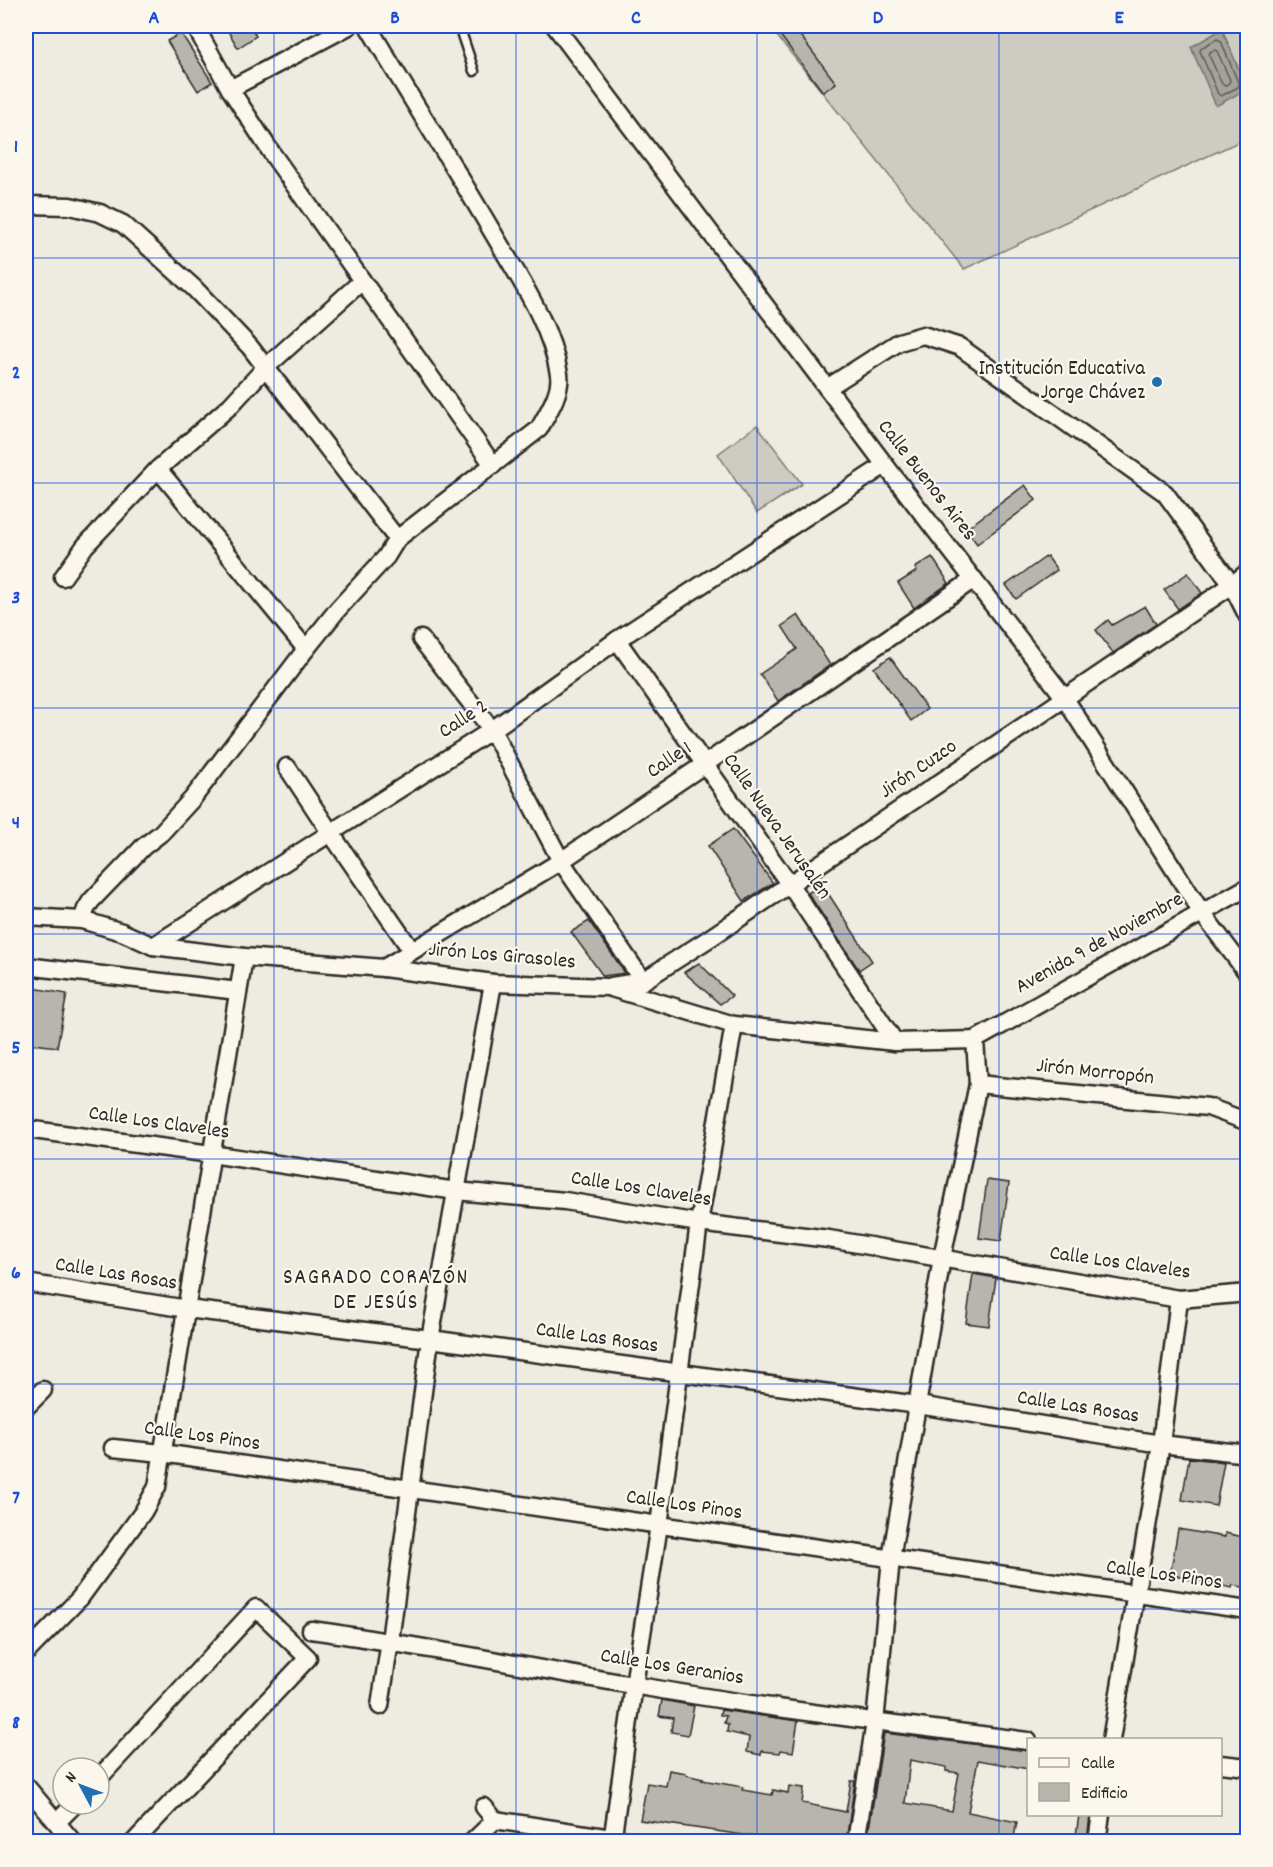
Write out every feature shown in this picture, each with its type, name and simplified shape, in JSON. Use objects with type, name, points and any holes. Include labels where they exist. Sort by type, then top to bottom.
[{"type":"street","points":[[195,26],[230,89],[273,155],[493,465]]},
{"type":"street","points":[[230,89],[349,26]]},
{"type":"street","points":[[82,920],[91,901],[143,847],[161,833],[193,798],[338,609],[386,557],[397,538],[538,429],[552,406],[559,384],[559,375],[555,354],[537,311],[519,277],[368,26]]},
{"type":"street","name":"Calle Buenos Aires","points":[[555,26],[885,465],[1064,697],[1202,913],[1248,974]]},
{"type":"street","points":[[26,206],[70,206],[100,213],[123,224],[194,288],[250,347],[397,538]]},
{"type":"street","points":[[63,577],[91,539],[158,469],[230,406],[265,368],[362,281]]},
{"type":"street","points":[[827,388],[899,342],[923,335],[960,346],[1165,493],[1232,585],[1248,617]]},
{"type":"street","name":"Calle 2","points":[[153,946],[492,730],[617,640],[885,465]]},
{"type":"street","points":[[158,469],[306,649]]},
{"type":"street","name":"Jirón Cuzco","points":[[608,987],[643,981],[789,885],[1248,572]]},
{"type":"street","name":"Calle 1","points":[[384,968],[561,861],[705,765],[974,579]]},
{"type":"street","points":[[421,639],[492,730],[561,861],[643,981]]},
{"type":"street","name":"Calle Nueva Jerusalén","points":[[617,640],[789,885],[895,1042]]},
{"type":"street","points":[[287,767],[412,951]]},
{"type":"street","name":"Avenida 9 de Noviembre","points":[[975,1040],[1248,887]]},
{"type":"street","name":"Jirón Los Girasoles","points":[[26,917],[82,920],[122,932],[153,946],[244,957],[384,968],[493,983],[608,987],[734,1025],[895,1042],[975,1040]]},
{"type":"street","points":[[26,1653],[80,1598],[143,1512],[157,1487],[244,957]]},
{"type":"street","points":[[26,966],[238,991]]},
{"type":"street","points":[[380,1706],[430,1339],[493,983]]},
{"type":"street","points":[[612,1840],[659,1526],[699,1223],[734,1025]]},
{"type":"street","points":[[856,1842],[875,1722],[891,1559],[942,1258],[978,1084],[975,1040]]},
{"type":"street","name":"Jirón Morropón","points":[[978,1084],[1208,1107],[1248,1122]]},
{"type":"street","name":"Calle Los Claveles","points":[[26,1129],[456,1191],[565,1201],[699,1223],[829,1239],[1179,1299],[1248,1293]]},
{"type":"street","name":"Calle Las Rosas","points":[[26,1283],[187,1309],[430,1339],[918,1405],[1161,1444]]},
{"type":"street","points":[[1111,1738],[1161,1444],[1179,1299]]},
{"type":"street","points":[[26,1407],[43,1390]]},
{"type":"street","points":[[1161,1444],[1248,1454]]},
{"type":"street","name":"Calle Los Pinos","points":[[113,1448],[162,1452],[1248,1610]]},
{"type":"street","points":[[111,1765],[256,1608],[308,1658],[134,1842]]},
{"type":"street","name":"Calle Los Geranios","points":[[311,1630],[390,1641],[634,1686],[875,1722],[1027,1741]]},
{"type":"street","points":[[1222,1764],[1248,1767]]},
{"type":"street","points":[[26,1786],[73,1842]]},
{"type":"street","points":[[472,1842],[489,1814],[612,1840],[637,1842]]},
{"type":"street","points":[[57,1822],[63,1816]]},
{"type":"street","points":[[1097,1842],[1101,1816]]},
{"type":"lane","points":[[459,26],[474,71]]},
{"type":"shaded area","points":[[769,26],[1247,26],[1247,138],[964,269]]},
{"type":"shaded area","points":[[757,425],[802,484],[757,513],[718,454]]},
{"type":"water","points":[[1222,29],[1247,89],[1216,106],[1191,47]]},
{"type":"building","points":[[225,26],[250,26],[256,36],[238,48]]},
{"type":"building","points":[[773,26],[793,26],[836,83],[823,92]]},
{"type":"building","points":[[181,33],[212,82],[198,91],[167,41]]},
{"type":"building","points":[[1025,485],[1036,500],[977,544],[966,529]]},
{"type":"building","points":[[1047,556],[1057,570],[1016,599],[1006,585]]},
{"type":"building","points":[[932,557],[949,583],[914,608],[898,583],[917,571],[915,568]]},
{"type":"building","points":[[1188,573],[1202,593],[1178,609],[1164,590]]},
{"type":"building","points":[[1145,606],[1156,624],[1113,653],[1096,630],[1108,620],[1112,625]]},
{"type":"building","points":[[798,615],[830,665],[778,701],[760,674],[797,649],[782,626]]},
{"type":"building","points":[[890,657],[927,709],[911,721],[874,668]]},
{"type":"building","points":[[733,829],[773,883],[744,901],[708,846]]},
{"type":"building","points":[[822,884],[872,961],[859,970],[808,893]]},
{"type":"building","points":[[589,921],[625,973],[603,976],[571,932]]},
{"type":"building","points":[[699,963],[732,996],[720,1004],[684,972]]},
{"type":"building","points":[[33,988],[67,994],[57,1047],[26,1043],[26,1020]]},
{"type":"building","points":[[987,1180],[1009,1183],[1001,1241],[979,1238]]},
{"type":"building","points":[[973,1274],[996,1278],[989,1326],[966,1323]]},
{"type":"building","points":[[1189,1458],[1224,1462],[1216,1506],[1182,1500]]},
{"type":"building","points":[[1178,1529],[1225,1537],[1225,1533],[1248,1538],[1248,1588],[1233,1585],[1232,1588],[1170,1575]]},
{"type":"building","points":[[662,1700],[694,1706],[688,1735],[671,1732],[673,1718],[659,1716]]},
{"type":"building","points":[[721,1710],[798,1721],[793,1752],[762,1751],[761,1755],[747,1752],[749,1737],[727,1732],[728,1724],[724,1723],[726,1716],[720,1715]]},
{"type":"building","points":[[884,1733],[1027,1751],[1027,1769],[978,1760],[968,1812],[1017,1822],[1013,1842],[867,1842]],"holes":[[[910,1760],[946,1767],[946,1771],[959,1773],[952,1811],[905,1803]]]},
{"type":"building","points":[[669,1770],[686,1773],[686,1775],[702,1780],[743,1787],[742,1790],[772,1795],[773,1790],[788,1793],[789,1786],[804,1788],[802,1803],[846,1812],[851,1781],[855,1781],[846,1842],[791,1842],[640,1820],[647,1783],[666,1786]]},
{"type":"building","points":[[1079,1816],[1090,1816],[1087,1842],[1075,1842]]},
{"type":"place","name":"Institución Educativa Jorge Chávez","points":[[1157,382]]},
{"type":"district","name":"SAGRADO CORAZÓN DE JESÚS","points":[[376,1290]]}]
